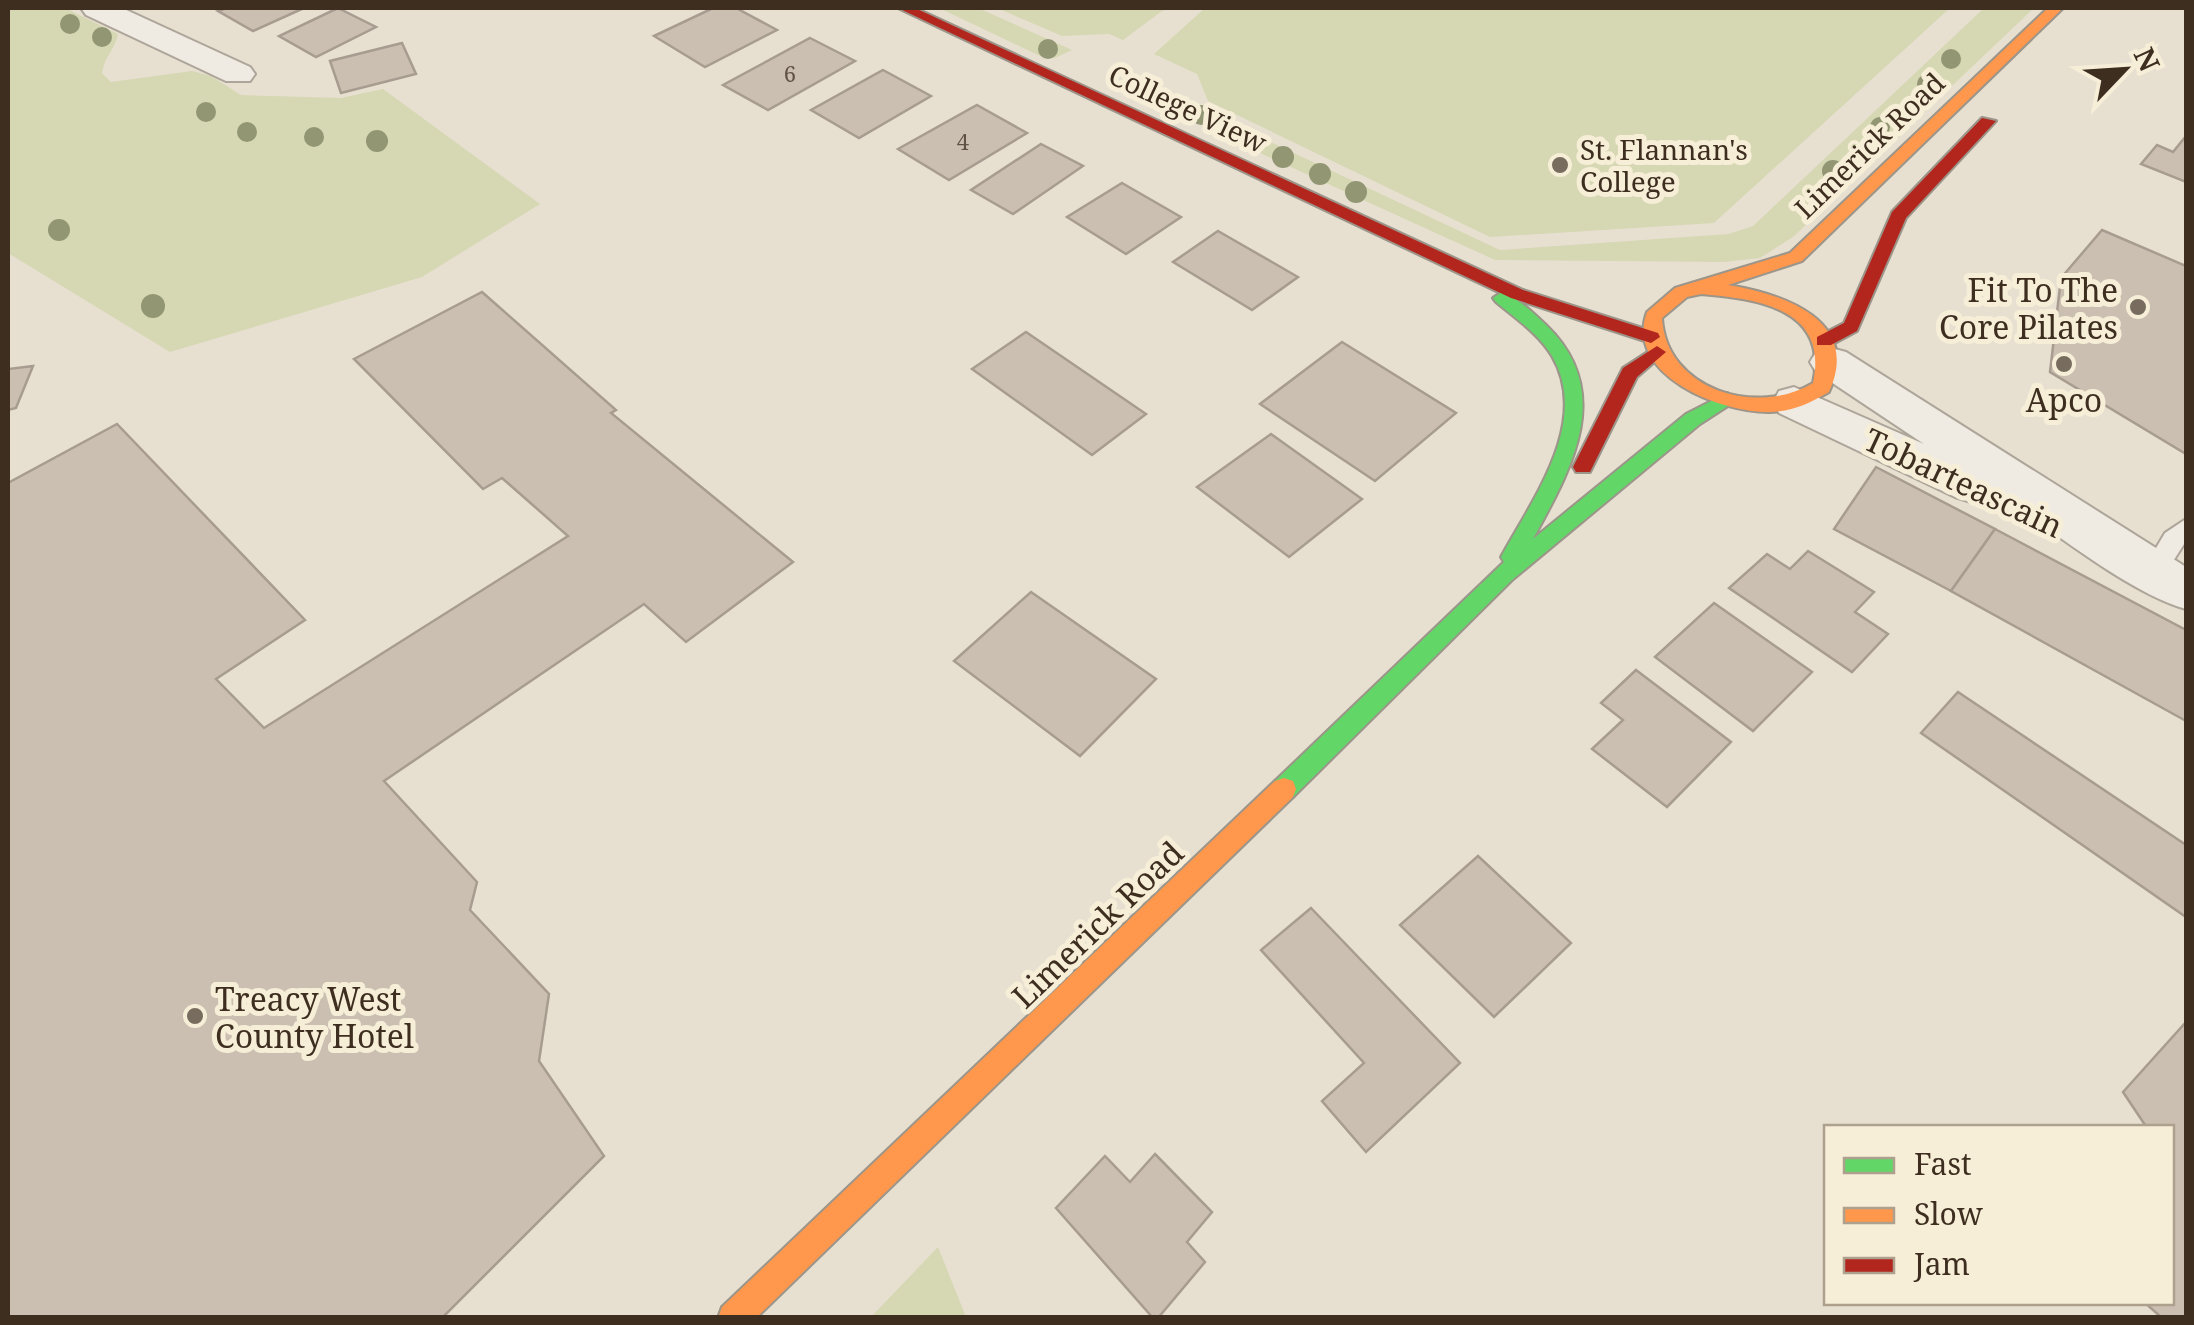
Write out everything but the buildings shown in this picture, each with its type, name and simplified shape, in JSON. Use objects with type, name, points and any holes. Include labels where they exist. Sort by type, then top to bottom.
[{"type":"main road","name":"College View","points":[[905,8],[1517,294],[1654,345]]},
{"type":"main road","name":"Limerick Road","points":[[1691,290],[1796,257],[2056,8]]},
{"type":"main road","points":[[1691,290],[1653,316],[1654,345],[1688,382],[1727,400],[1756,405],[1794,402],[1822,387],[1828,352],[1851,327],[1898,216],[2004,104]]},
{"type":"main road","name":"College View","points":[[1448,260],[1557,282]]},
{"type":"main road","name":"College View","points":[[1448,260],[1515,306],[1555,342],[1578,396],[1571,439],[1504,574]]},
{"type":"main road","points":[[1646,289],[1748,291],[1780,303],[1808,321],[1828,352]]},
{"type":"main road","name":"Limerick Road","points":[[1504,574],[1585,464],[1630,373],[1654,345]]},
{"type":"main road","name":"Limerick Road","points":[[733,1318],[1504,574],[1693,419],[1727,400]]},
{"type":"street","points":[[97,8],[238,74]]},
{"type":"street","name":"Tobarteascain","points":[[1828,352],[2158,574]]},
{"type":"street","name":"Tobarteascain","points":[[1794,402],[2158,574]]},
{"type":"lane","points":[[2158,574],[2173,539],[2186,528]]},
{"type":"green space","points":[[8,8],[65,8],[118,34],[102,73],[111,82],[192,71],[211,76],[241,95],[341,98],[383,89],[540,204],[422,277],[170,352],[8,253]]},
{"type":"green space","points":[[939,8],[978,8],[1072,50],[1055,58],[1040,56]]},
{"type":"green space","points":[[997,8],[1174,8],[1162,11],[1123,40],[1109,34],[1062,36]]},
{"type":"green space","name":"St. Flannan's College","points":[[1205,8],[1950,8],[1714,223],[1490,237],[1208,101],[1197,74],[1154,54]]},
{"type":"green space","points":[[1984,8],[2034,8],[1793,237],[1760,258],[1724,262],[1495,260],[1205,128],[1192,116],[1196,107],[1500,250],[1729,234],[1753,226]]},
{"type":"green space","points":[[938,1247],[966,1317],[871,1317]]},
{"type":"traffic: fast","points":[[1502,298],[1542,332],[1562,357],[1572,381],[1574,407],[1562,460],[1512,557]]},
{"type":"traffic: fast","points":[[1284,789],[1504,574],[1693,419],[1727,400]]},
{"type":"traffic: slow","points":[[1709,285],[1796,257],[2056,8]]},
{"type":"traffic: slow","points":[[1701,288],[1772,300],[1811,323],[1823,339],[1827,361],[1822,387],[1794,402],[1772,406],[1723,399],[1679,376],[1663,359],[1654,339],[1653,316],[1681,292],[1701,288]]},
{"type":"traffic: slow","points":[[733,1318],[1284,789]]},
{"type":"traffic: jam","points":[[905,8],[1517,294],[1651,337]]},
{"type":"traffic: jam","points":[[1824,341],[1851,327],[1898,216],[1988,121]]},
{"type":"traffic: jam","points":[[1583,467],[1630,373],[1657,352]]},
{"type":"place","name":"St. Flannan's College","points":[[1560,165]]},
{"type":"place","name":"Fit To The Core Pilates","points":[[2138,307]]},
{"type":"place","name":"Apco","points":[[2064,364]]},
{"type":"place","name":"Treacy West County Hotel","points":[[195,1016]]}]
